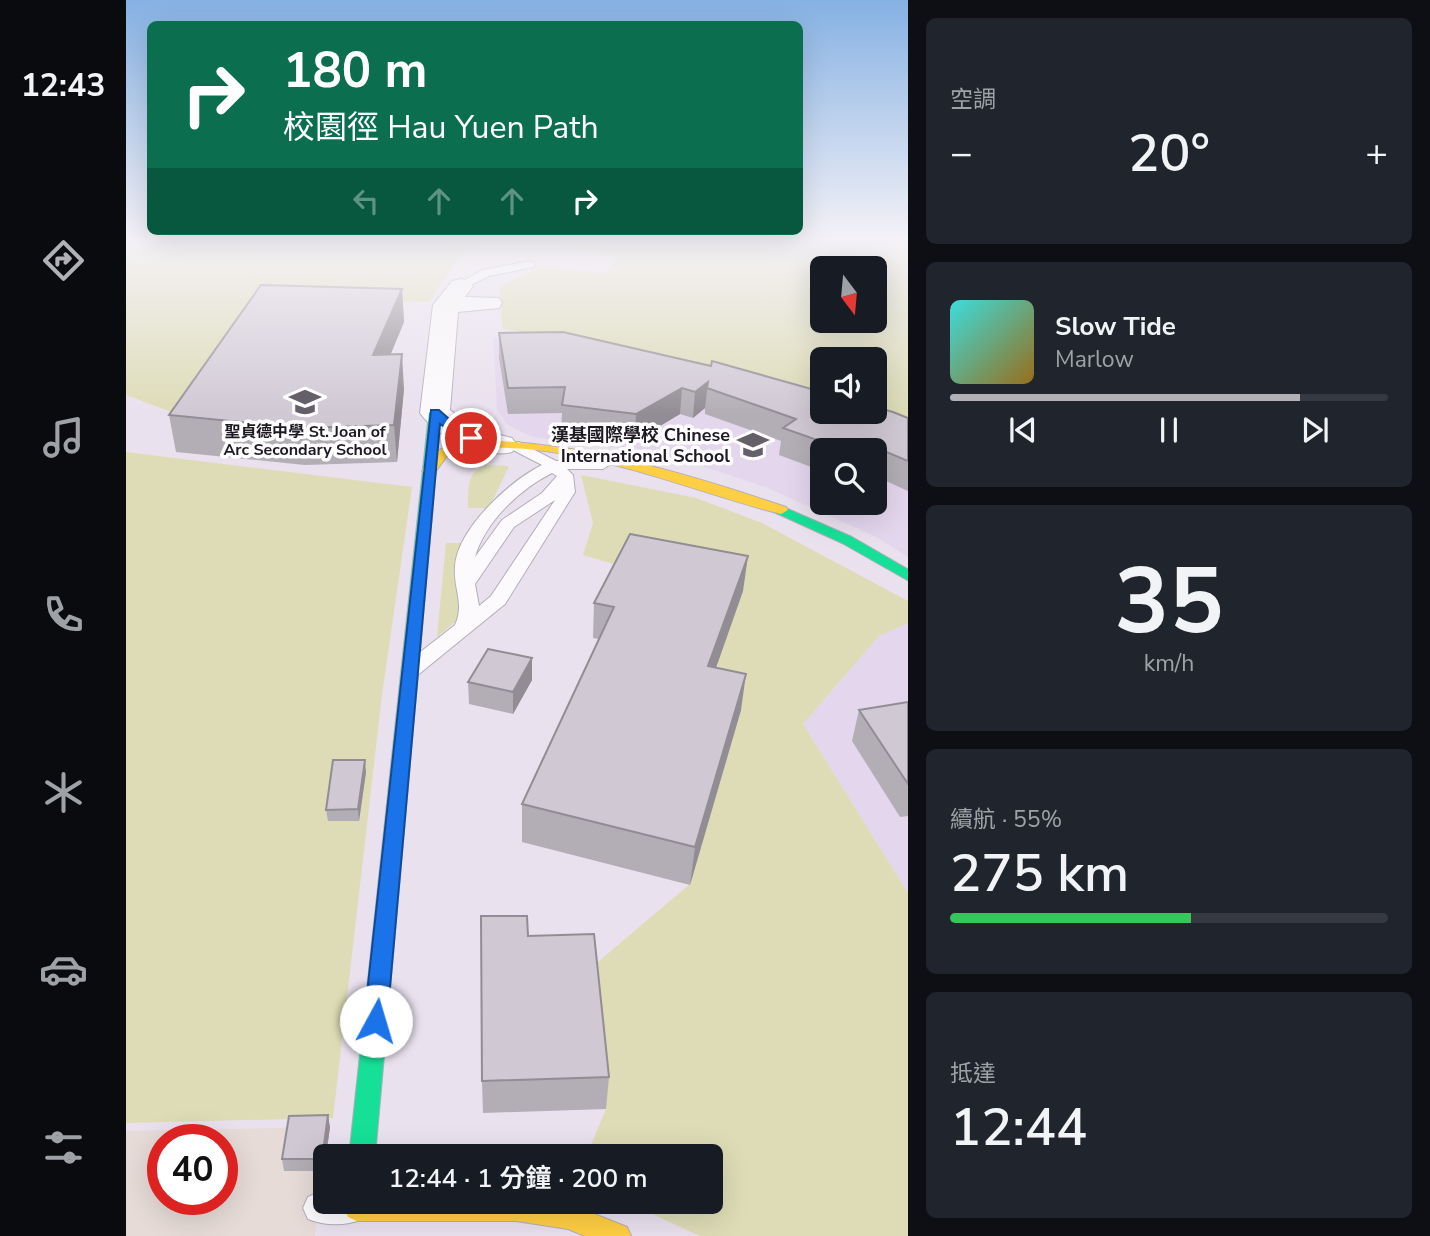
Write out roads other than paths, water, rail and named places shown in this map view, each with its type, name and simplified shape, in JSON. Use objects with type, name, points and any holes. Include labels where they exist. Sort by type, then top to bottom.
[{"type":"street","points":[[363,1144],[435,413],[453,300]]},
{"type":"street","points":[[475,300],[490,303]]},
{"type":"street","points":[[435,413],[461,433],[510,446],[628,464],[705,484],[779,509],[834,534],[908,577]]},
{"type":"street","points":[[429,471],[437,456],[446,450],[510,446]]},
{"type":"street","points":[[555,1214],[568,1216],[618,1236]]},
{"type":"lane","points":[[412,669],[498,600],[567,492],[561,470],[510,446]]},
{"type":"lane","points":[[462,629],[469,617],[471,603],[464,566],[468,547],[525,481],[561,470],[628,464]]},
{"type":"lane","points":[[467,583],[513,518],[541,504],[557,490],[561,470]]},
{"type":"place","name":"聖貞德中學 St. Joan of Arc Secondary School","points":[[305,402]]},
{"type":"place","name":"漢基國際學校 Chinese International School","points":[[753,445]]}]
